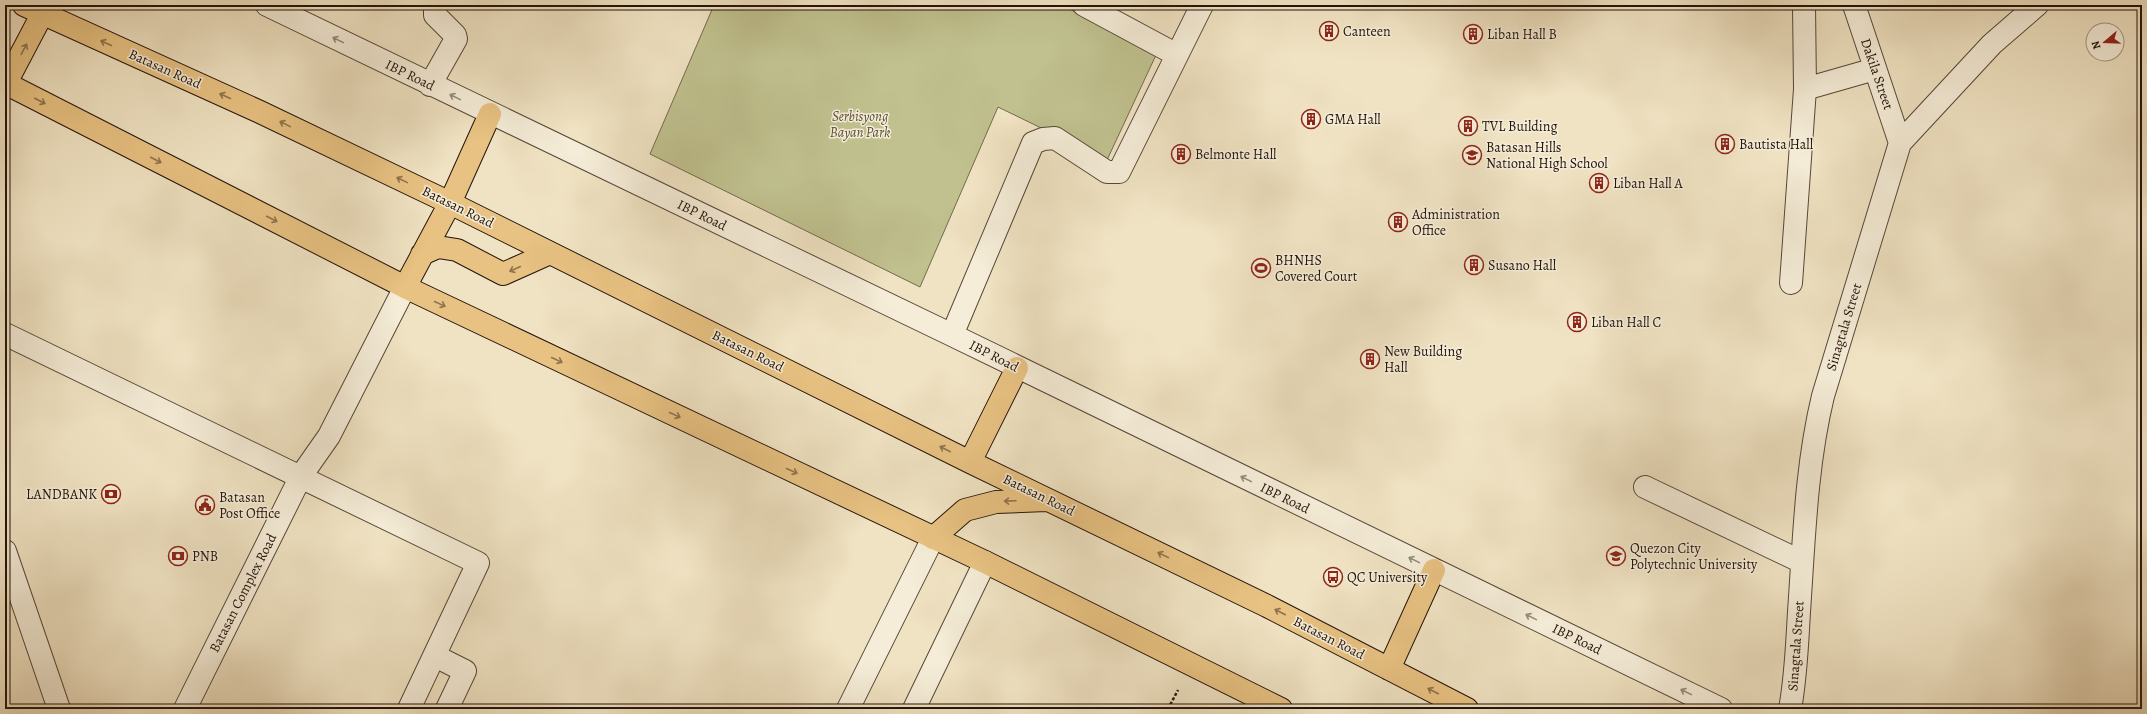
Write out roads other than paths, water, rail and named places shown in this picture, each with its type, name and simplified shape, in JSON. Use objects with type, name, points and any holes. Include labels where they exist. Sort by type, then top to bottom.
[{"type":"main road","points":[[38,8],[5,83],[405,287],[985,562],[1281,709]]},
{"type":"main road","name":"Batasan Road","points":[[38,8],[450,203],[970,462],[1268,606],[1467,709]]},
{"type":"main road","points":[[405,287],[450,203],[490,114]]},
{"type":"main road","points":[[422,254],[438,247],[456,250],[503,274],[550,253]]},
{"type":"main road","points":[[970,462],[1017,368]]},
{"type":"main road","points":[[933,538],[965,510],[996,502],[1049,500]]},
{"type":"main road","points":[[1389,669],[1434,570]]},
{"type":"street","name":"IBP Road","points":[[267,5],[490,114],[952,335],[1017,368],[1721,709]]},
{"type":"street","points":[[430,85],[456,39],[455,35],[435,15],[435,5]]},
{"type":"street","points":[[1084,5],[1177,55]]},
{"type":"street","points":[[952,335],[1033,144],[1043,139],[1055,138],[1107,172],[1119,172],[1202,5]]},
{"type":"street","points":[[1791,283],[1805,89],[1804,5]]},
{"type":"street","name":"Dakila Street","points":[[1854,5],[1900,143]]},
{"type":"street","name":"Sinagtala Street","points":[[1790,709],[1794,688],[1802,562],[1814,433],[1823,396],[1900,143],[1992,44],[2037,5]]},
{"type":"street","points":[[1805,89],[1875,69]]},
{"type":"street","name":"Batasan Complex Road","points":[[185,709],[301,476],[329,436],[405,287]]},
{"type":"street","points":[[5,334],[478,563],[409,709]]},
{"type":"street","points":[[1645,487],[1802,562]]},
{"type":"street","points":[[848,709],[933,538]]},
{"type":"street","points":[[5,551],[59,709]]},
{"type":"street","points":[[914,709],[985,562]]},
{"type":"street","points":[[435,656],[465,671],[447,709]]},
{"type":"place","name":"Canteen","points":[[1329,31]]},
{"type":"place","name":"Liban Hall B","points":[[1473,34]]},
{"type":"place","name":"GMA Hall","points":[[1311,119]]},
{"type":"place","name":"TVL Building","points":[[1468,126]]},
{"type":"place","name":"Bautista Hall","points":[[1725,144]]},
{"type":"place","name":"Belmonte Hall","points":[[1181,154]]},
{"type":"place","name":"Batasan Hills National High School","points":[[1472,155]]},
{"type":"place","name":"Liban Hall A","points":[[1599,183]]},
{"type":"place","name":"Administration Office","points":[[1398,222]]},
{"type":"place","name":"Susano Hall","points":[[1474,265]]},
{"type":"place","name":"BHNHS Covered Court","points":[[1261,268]]},
{"type":"place","name":"Liban Hall C","points":[[1577,322]]},
{"type":"place","name":"New Building Hall","points":[[1370,359]]},
{"type":"place","name":"LANDBANK","points":[[111,494]]},
{"type":"place","name":"Batasan Post Office","points":[[205,505]]},
{"type":"place","name":"PNB","points":[[178,556]]},
{"type":"place","name":"Quezon City Polytechnic University","points":[[1616,556]]},
{"type":"place","name":"QC University","points":[[1333,577]]},
{"type":"park label","name":"Serbisyong Bayan Park","points":[[860,124]]}]
